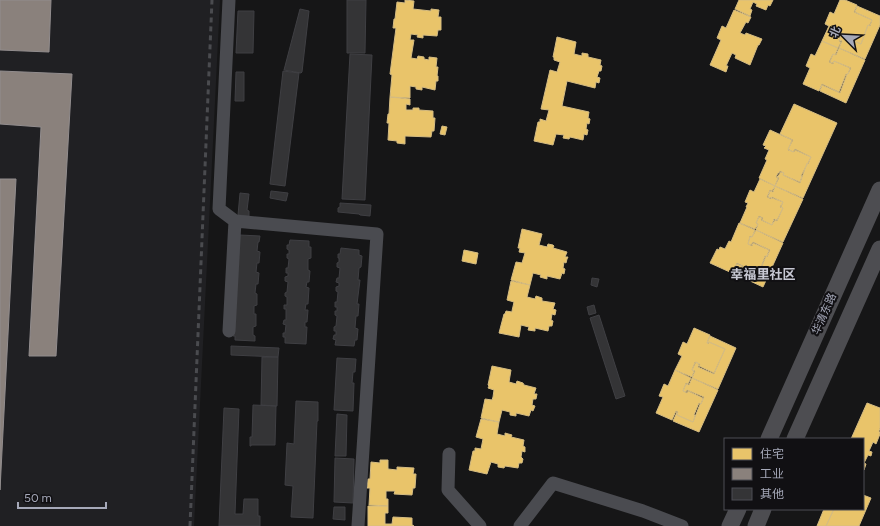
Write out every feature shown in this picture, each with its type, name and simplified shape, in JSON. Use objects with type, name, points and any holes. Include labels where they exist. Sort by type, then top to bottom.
[{"type":"main road","name":"华清东路","points":[[769,438],[880,190]]},
{"type":"main road","points":[[795,438],[880,249]]},
{"type":"main road","points":[[730,526],[738,510]]},
{"type":"main road","points":[[756,526],[763,510]]},
{"type":"street","points":[[229,0],[218,209],[235,221],[377,234],[358,526]]},
{"type":"street","points":[[229,330],[235,221]]},
{"type":"street","points":[[448,454],[448,490],[480,526]]},
{"type":"street","points":[[520,526],[553,483],[643,511],[682,526]]},
{"type":"shaded area","points":[[0,0],[220,0],[194,526],[0,526]]},
{"type":"building: 住宅","points":[[405,0],[414,1],[413,9],[431,11],[431,9],[439,10],[438,17],[441,17],[441,30],[438,30],[437,36],[423,35],[423,38],[417,37],[418,35],[411,34],[410,40],[414,40],[411,58],[417,59],[418,56],[429,60],[429,57],[437,58],[436,67],[438,67],[438,81],[436,81],[435,90],[422,87],[422,90],[410,86],[410,98],[390,97],[392,75],[390,74],[396,28],[393,28],[394,19],[397,2],[405,3]]},
{"type":"building: 住宅","points":[[739,0],[773,0],[770,6],[768,5],[766,10],[756,6],[757,4],[753,2],[750,9],[752,10],[750,16],[735,9]]},
{"type":"building: 住宅","points":[[840,0],[845,0],[857,5],[854,12],[872,20],[869,26],[868,25],[861,44],[845,37],[846,35],[842,33],[839,41],[841,42],[838,48],[822,41],[829,26],[825,24],[830,12],[834,14]]},
{"type":"building: 住宅","points":[[857,6],[880,16],[880,25],[865,59],[839,48],[842,41],[839,40],[842,33],[846,35],[845,37],[861,44],[868,25],[870,26],[872,20],[855,12]]},
{"type":"building: 住宅","points":[[734,10],[751,17],[748,23],[746,22],[740,33],[745,35],[746,33],[762,39],[750,65],[735,58],[736,55],[732,53],[726,66],[728,66],[726,72],[710,65],[721,40],[717,38],[722,26],[726,28]]},
{"type":"building: 住宅","points":[[557,37],[576,42],[574,54],[582,56],[582,53],[588,54],[588,57],[601,60],[600,65],[602,66],[597,77],[600,78],[599,83],[596,82],[595,88],[567,81],[562,106],[589,112],[588,118],[590,119],[589,124],[587,123],[587,135],[584,134],[583,140],[570,137],[569,139],[563,138],[564,135],[556,134],[553,145],[534,141],[538,122],[540,122],[540,119],[546,121],[549,110],[541,109],[550,70],[557,72],[560,62],[554,60],[553,57]]},
{"type":"building: 住宅","points":[[822,41],[838,48],[835,55],[833,54],[829,62],[833,64],[834,61],[850,68],[839,92],[822,84],[819,91],[803,84],[810,68],[806,66],[811,54],[815,56]]},
{"type":"building: 住宅","points":[[839,48],[865,60],[846,103],[820,91],[822,85],[840,93],[847,74],[851,68],[834,61],[833,63],[830,62],[833,54],[836,55]]},
{"type":"building: 住宅","points":[[390,97],[410,99],[410,105],[406,104],[406,110],[419,108],[419,110],[433,111],[433,118],[435,118],[434,131],[432,131],[431,137],[405,136],[405,144],[388,140],[389,123],[387,123]]},
{"type":"building: 住宅","points":[[794,104],[837,123],[803,198],[775,186],[779,178],[777,177],[781,172],[784,173],[783,175],[800,183],[807,163],[808,164],[811,157],[795,149],[793,152],[788,149],[793,140],[780,134]]},
{"type":"building: 住宅","points":[[442,126],[447,127],[445,135],[440,134]]},
{"type":"building: 住宅","points":[[770,130],[792,140],[788,150],[794,152],[795,150],[811,157],[801,176],[800,182],[783,175],[784,173],[780,171],[776,177],[778,178],[775,186],[759,178],[767,160],[765,159],[769,150],[764,148],[766,146],[763,145]]},
{"type":"building: 住宅","points":[[760,179],[775,186],[772,191],[770,190],[767,197],[783,202],[780,207],[783,208],[777,220],[774,219],[772,225],[762,220],[763,218],[759,216],[756,223],[758,224],[755,229],[740,223],[747,207],[748,203],[745,202],[750,190],[754,192]]},
{"type":"building: 住宅","points":[[775,186],[803,199],[783,242],[756,230],[758,224],[756,223],[759,217],[762,218],[761,220],[772,225],[775,220],[777,221],[783,208],[781,207],[783,202],[772,197],[768,197],[770,191],[773,192]]},
{"type":"building: 住宅","points":[[739,223],[755,230],[752,237],[750,236],[748,244],[752,246],[753,243],[769,250],[767,256],[765,256],[758,276],[742,268],[743,266],[737,263],[732,273],[710,263],[717,249],[719,250],[720,247],[725,249],[729,241],[731,242]]},
{"type":"building: 住宅","points":[[522,229],[542,234],[539,245],[547,247],[548,244],[553,245],[553,248],[567,252],[565,257],[568,257],[566,263],[564,262],[563,268],[565,269],[564,274],[562,273],[560,279],[547,276],[547,279],[540,277],[541,275],[533,273],[530,285],[511,280],[516,262],[522,263],[525,253],[519,252],[520,248],[518,248]]},
{"type":"building: 住宅","points":[[756,230],[783,243],[763,287],[733,273],[737,264],[742,266],[741,269],[758,276],[770,250],[753,242],[751,245],[748,244],[750,237],[752,237]]},
{"type":"building: 住宅","points":[[464,250],[478,253],[476,264],[462,261]]},
{"type":"building: 住宅","points":[[511,281],[530,285],[527,297],[535,299],[536,296],[542,298],[542,301],[555,303],[553,309],[556,310],[555,315],[552,314],[552,326],[549,326],[548,331],[535,328],[535,331],[528,330],[529,327],[521,325],[519,337],[499,333],[504,314],[506,311],[512,312],[514,302],[507,300]]},
{"type":"building: 住宅","points":[[694,328],[710,335],[708,344],[709,342],[725,349],[714,373],[699,366],[700,364],[695,362],[692,370],[694,371],[692,377],[675,370],[682,356],[678,354],[683,342],[687,344]]},
{"type":"building: 住宅","points":[[710,336],[736,348],[718,389],[692,378],[695,371],[692,370],[696,362],[699,364],[698,367],[714,374],[725,349],[709,342],[707,343]]},
{"type":"building: 住宅","points":[[492,366],[511,370],[509,382],[516,384],[517,381],[523,383],[524,385],[536,388],[534,394],[537,394],[536,399],[533,399],[532,405],[535,406],[533,411],[531,410],[529,416],[516,413],[516,416],[510,415],[510,412],[502,410],[499,422],[481,418],[485,399],[492,400],[493,397],[494,390],[488,388]]},
{"type":"building: 住宅","points":[[675,370],[691,378],[688,384],[686,383],[683,391],[687,393],[688,391],[703,398],[694,415],[693,422],[677,415],[678,412],[676,411],[672,420],[656,413],[663,397],[659,396],[664,384],[668,386]]},
{"type":"building: 住宅","points":[[692,378],[718,390],[699,432],[673,421],[677,412],[677,415],[693,422],[701,404],[704,397],[687,390],[686,392],[683,391],[686,384],[689,385]]},
{"type":"building: 住宅","points":[[867,403],[880,408],[880,434],[876,444],[873,442],[869,451],[872,452],[871,456],[868,455],[864,463],[864,438],[851,438]]},
{"type":"building: 住宅","points":[[481,419],[499,422],[497,434],[505,436],[505,433],[512,435],[511,437],[524,440],[523,446],[525,447],[525,452],[522,451],[521,457],[523,459],[522,463],[519,463],[518,468],[505,466],[504,468],[498,467],[498,464],[491,462],[487,474],[469,470],[473,451],[475,451],[475,448],[481,449],[483,439],[476,437]]},
{"type":"building: 住宅","points":[[380,460],[388,460],[388,469],[397,470],[397,467],[414,468],[413,474],[416,474],[415,488],[413,488],[412,495],[394,494],[395,491],[386,491],[388,506],[369,505],[370,488],[367,488],[368,479],[370,479],[371,462],[380,463]]},
{"type":"building: 住宅","points":[[864,495],[871,498],[859,526],[826,526],[834,510],[864,510]]},
{"type":"building: 住宅","points":[[368,506],[388,506],[388,513],[385,513],[385,524],[392,524],[393,517],[412,518],[412,525],[414,526],[368,526]]},
{"type":"building: 住宅","points":[[824,510],[834,510],[826,526],[817,526]]},
{"type":"building: 工业","points":[[0,0],[51,0],[49,52],[0,50]]},
{"type":"building: 工业","points":[[0,71],[72,74],[56,356],[29,356],[41,127],[0,124]]},
{"type":"building: 工业","points":[[0,179],[16,179],[0,490]]},
{"type":"building: 其他","points":[[347,0],[366,0],[365,53],[347,53]]},
{"type":"building: 其他","points":[[300,9],[309,11],[301,73],[284,70]]},
{"type":"building: 其他","points":[[238,11],[254,11],[253,53],[236,53]]},
{"type":"building: 其他","points":[[350,54],[372,55],[365,200],[342,199]]},
{"type":"building: 其他","points":[[283,71],[299,73],[285,186],[270,184]]},
{"type":"building: 其他","points":[[236,72],[244,72],[244,101],[235,101]]},
{"type":"building: 其他","points":[[271,191],[288,193],[286,201],[270,198]]},
{"type":"building: 其他","points":[[240,193],[249,194],[247,210],[249,211],[249,216],[238,215]]},
{"type":"building: 其他","points":[[340,203],[371,205],[370,216],[338,212]]},
{"type":"building: 其他","points":[[240,235],[260,236],[257,251],[260,252],[259,263],[257,263],[256,272],[259,273],[255,293],[257,294],[257,305],[254,306],[256,326],[253,327],[255,341],[235,340],[235,336],[233,336]]},
{"type":"building: 其他","points":[[290,240],[309,241],[309,247],[311,247],[311,258],[308,259],[308,270],[310,271],[309,282],[307,282],[306,287],[309,288],[308,304],[306,304],[305,310],[308,310],[307,322],[305,322],[305,327],[307,327],[306,344],[285,343],[285,337],[283,337],[286,325],[283,324],[284,320],[286,320],[286,309],[284,309],[284,305],[287,305],[287,297],[285,296],[285,293],[287,292],[288,282],[285,281],[285,277],[288,276],[288,273],[286,273],[286,268],[288,268],[289,259],[287,258],[289,250],[287,249],[287,245],[289,245]]},
{"type":"building: 其他","points":[[341,248],[359,250],[359,255],[362,256],[358,280],[360,280],[357,304],[359,304],[358,316],[356,316],[355,328],[358,329],[357,340],[355,340],[354,346],[335,345],[336,340],[333,339],[334,335],[336,335],[336,331],[334,331],[337,316],[335,315],[337,307],[335,307],[335,302],[337,302],[338,292],[336,291],[336,287],[339,286],[339,283],[336,282],[337,278],[339,278],[340,268],[337,267],[337,263],[339,262],[338,254],[340,254]]},
{"type":"building: 其他","points":[[592,278],[599,279],[597,287],[591,285]]},
{"type":"building: 其他","points":[[594,305],[596,313],[589,315],[587,307]]},
{"type":"building: 其他","points":[[599,315],[625,396],[616,399],[590,318]]},
{"type":"building: 其他","points":[[231,346],[279,348],[278,357],[231,355]]},
{"type":"building: 其他","points":[[262,357],[278,357],[277,406],[261,405]]},
{"type":"building: 其他","points":[[337,358],[356,359],[352,383],[354,383],[353,411],[334,410]]},
{"type":"building: 其他","points":[[296,401],[318,402],[313,518],[291,517],[293,486],[285,485],[287,443],[294,444]]},
{"type":"building: 其他","points":[[253,405],[276,406],[275,445],[250,446],[250,437],[252,437]]},
{"type":"building: 其他","points":[[224,408],[239,409],[235,514],[243,514],[244,499],[258,499],[258,516],[260,516],[260,526],[219,526]]},
{"type":"building: 其他","points":[[337,414],[347,415],[346,456],[335,456]]},
{"type":"building: 其他","points":[[335,458],[354,459],[353,503],[334,502]]},
{"type":"building: 其他","points":[[334,507],[345,507],[345,520],[333,519]]},
{"type":"railway","points":[[190,526],[212,0]]},
{"type":"district","name":"幸福里社区","points":[[763,274]]}]
